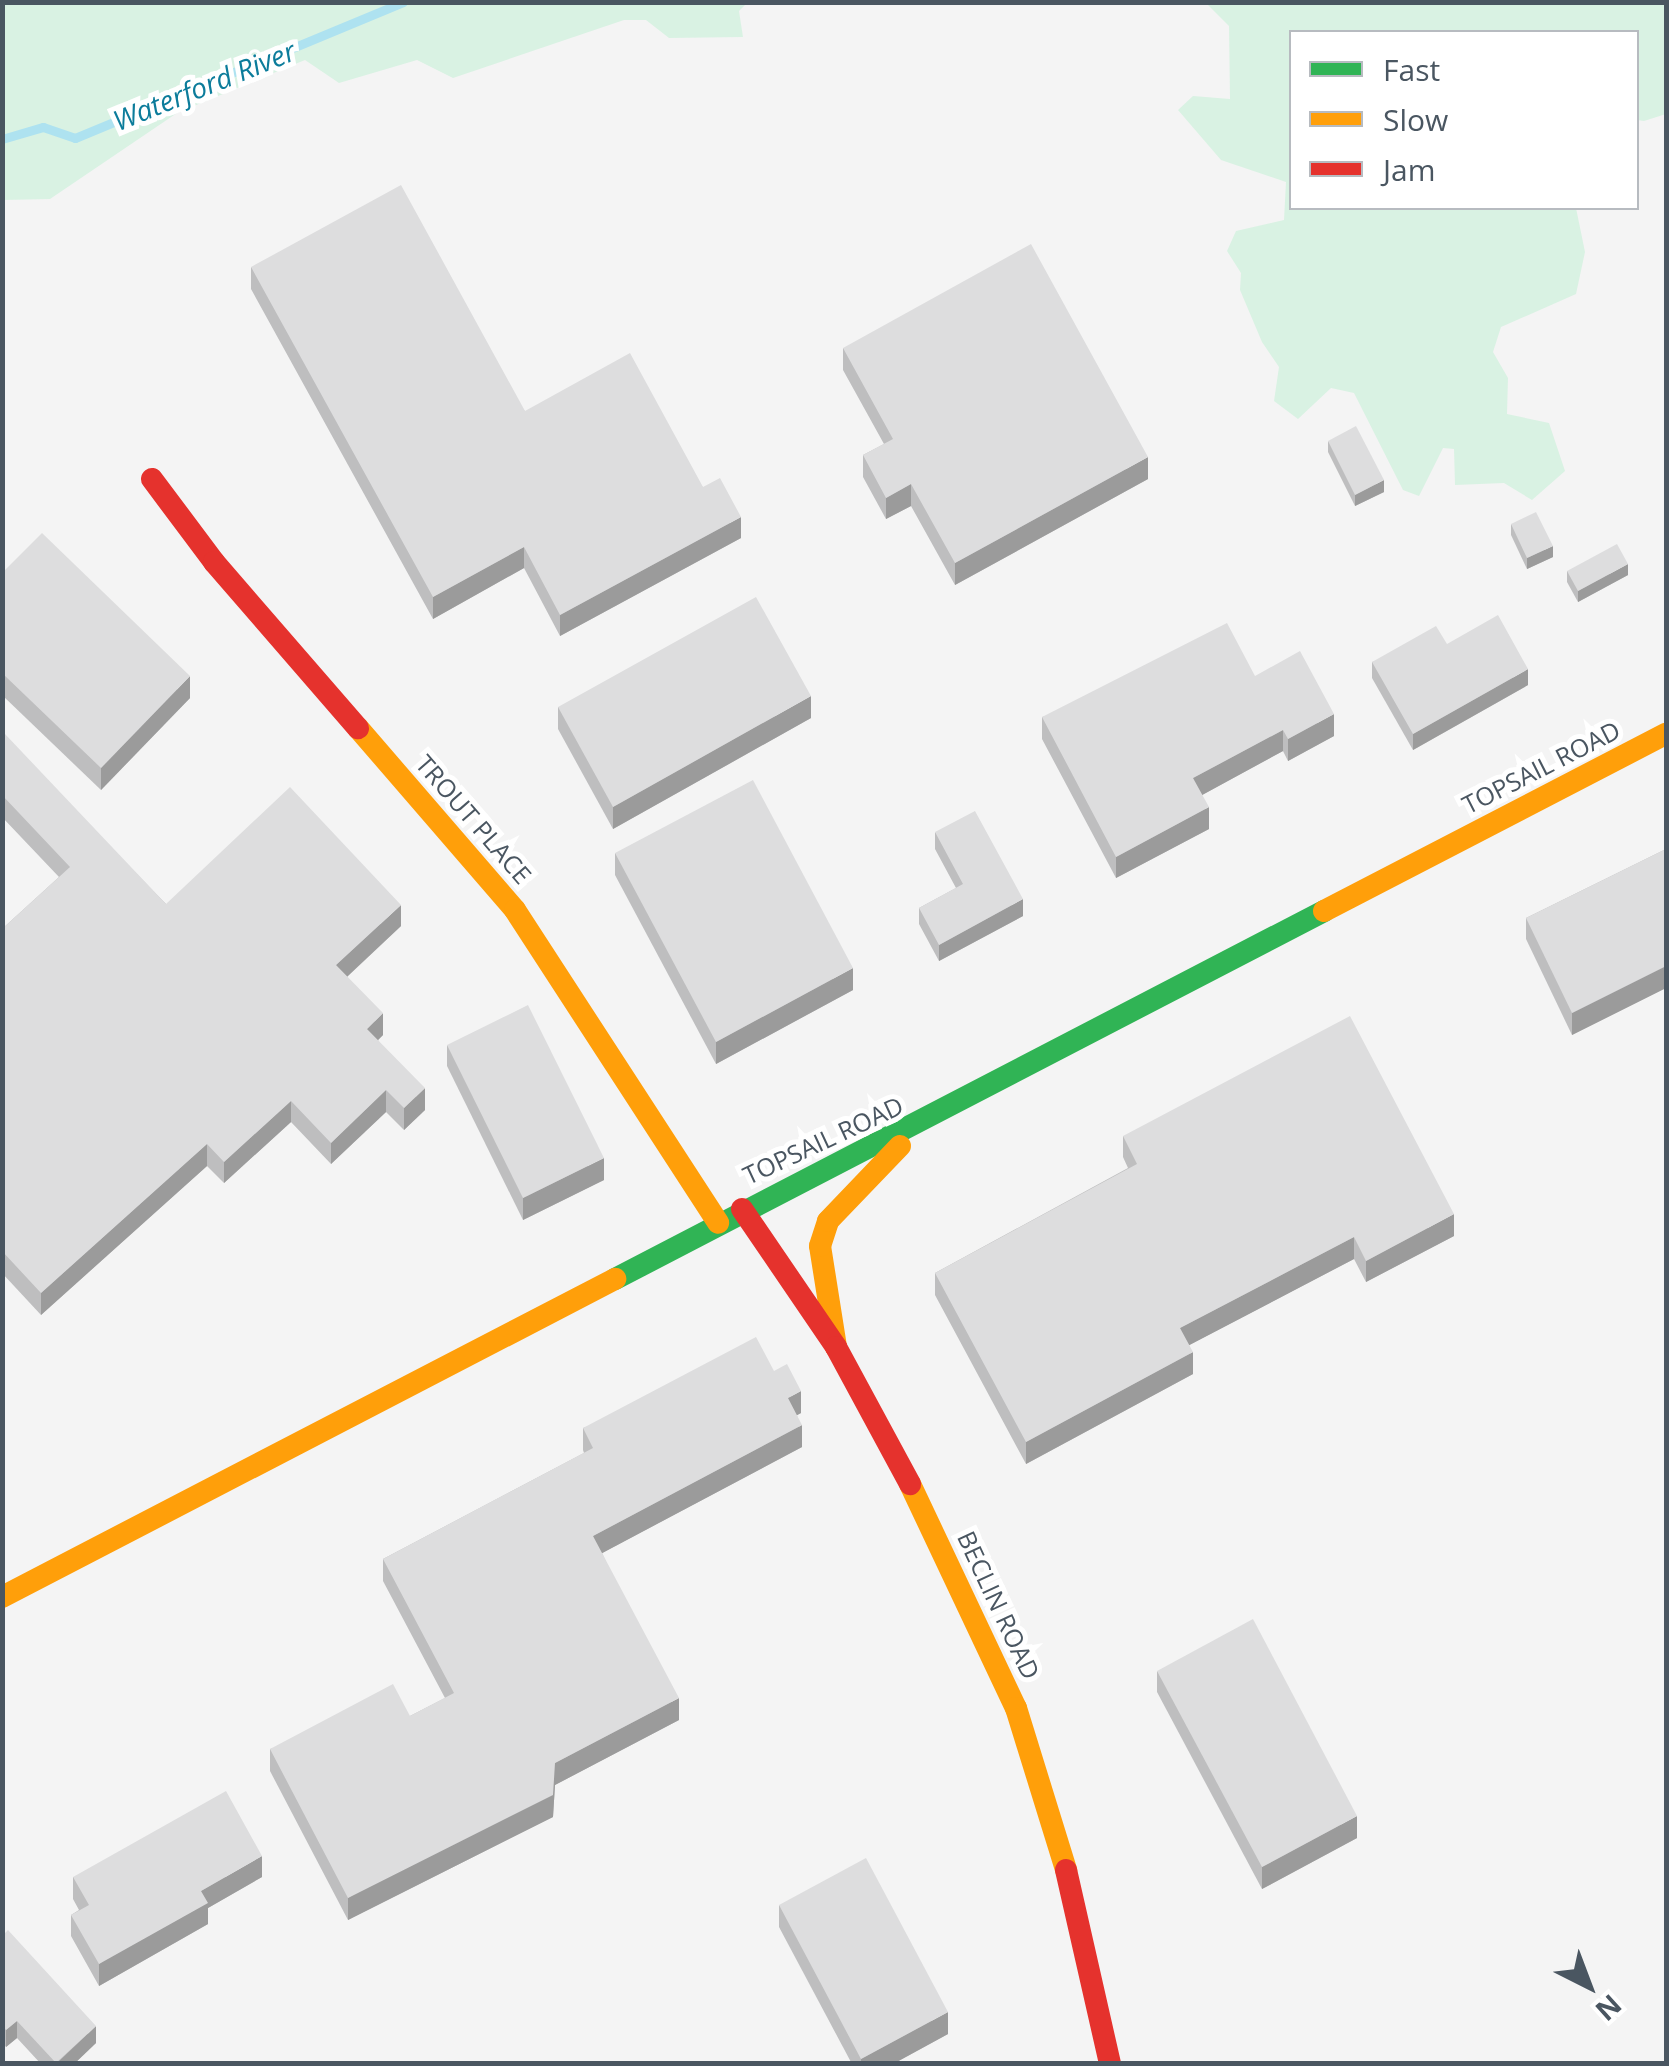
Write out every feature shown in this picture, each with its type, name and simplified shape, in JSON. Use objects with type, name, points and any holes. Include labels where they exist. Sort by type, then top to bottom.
[{"type":"main road","name":"TROUT PLACE","points":[[152,479],[214,562],[515,910],[718,1222]]},
{"type":"main road","name":"TOPSAIL ROAD","points":[[2,1597],[718,1222],[922,1124],[1666,734]]},
{"type":"main road","points":[[836,1347],[820,1275],[828,1221],[922,1124]]},
{"type":"main road","name":"BECLIN ROAD","points":[[742,1210],[836,1347],[940,1540],[1016,1708],[1056,1828],[1110,2064]]},
{"type":"green space","points":[[2,3],[747,3],[739,11],[743,37],[669,38],[646,20],[624,20],[453,78],[417,60],[339,83],[305,60],[177,113],[50,199],[3,200]]},
{"type":"green space","points":[[1206,3],[1666,3],[1666,114],[1644,121],[1639,120],[1639,30],[1289,30],[1289,210],[1576,210],[1585,252],[1576,294],[1501,327],[1493,352],[1508,378],[1507,414],[1549,423],[1565,471],[1532,500],[1504,483],[1455,485],[1454,449],[1443,448],[1419,496],[1403,490],[1354,393],[1331,388],[1298,419],[1274,401],[1279,367],[1262,342],[1240,290],[1241,273],[1227,251],[1236,231],[1284,220],[1286,182],[1221,160],[1178,110],[1193,96],[1230,99],[1229,26]]},
{"type":"building","points":[[401,185],[525,411],[630,353],[703,487],[720,478],[741,517],[560,615],[524,547],[433,597],[251,267]]},
{"type":"building","points":[[1031,244],[1148,457],[955,563],[911,484],[886,498],[863,455],[893,439],[843,348]]},
{"type":"building","points":[[1356,426],[1384,480],[1355,495],[1328,441]]},
{"type":"building","points":[[1536,512],[1553,546],[1527,558],[1511,524]]},
{"type":"building","points":[[42,533],[190,676],[101,768],[2,673],[2,573]]},
{"type":"building","points":[[1617,544],[1628,564],[1578,591],[1567,571]]},
{"type":"building","points":[[756,597],[811,696],[613,807],[558,707]]},
{"type":"building","points":[[1498,615],[1528,669],[1413,734],[1372,662],[1436,626],[1447,644]]},
{"type":"building","points":[[1227,623],[1255,676],[1300,651],[1334,714],[1288,739],[1283,730],[1193,778],[1209,807],[1116,857],[1042,717]]},
{"type":"building","points":[[5,734],[166,904],[290,787],[401,905],[336,965],[383,1013],[367,1029],[425,1088],[404,1108],[386,1090],[331,1143],[291,1101],[224,1162],[207,1144],[41,1293],[2,1251],[2,929],[70,867],[2,795]]},
{"type":"building","points":[[753,780],[853,968],[716,1042],[615,853]]},
{"type":"building","points":[[975,811],[1023,899],[939,945],[919,908],[963,884],[935,832]]},
{"type":"building","points":[[1666,849],[1666,966],[1572,1013],[1526,918]]},
{"type":"building","points":[[528,1005],[604,1158],[523,1198],[447,1045]]},
{"type":"building","points":[[1350,1016],[1454,1214],[1366,1261],[1354,1237],[1180,1328],[1193,1352],[1026,1442],[935,1273],[1137,1164],[1123,1136]]},
{"type":"building","points":[[756,1337],[774,1371],[787,1364],[801,1391],[788,1398],[802,1425],[593,1536],[679,1698],[555,1763],[553,1795],[348,1898],[270,1749],[393,1684],[410,1716],[454,1693],[383,1559],[593,1448],[583,1428]]},
{"type":"building","points":[[1253,1619],[1357,1816],[1262,1867],[1157,1671]]},
{"type":"building","points":[[226,1791],[262,1856],[201,1891],[208,1903],[99,1964],[71,1915],[89,1905],[73,1877]]},
{"type":"building","points":[[866,1858],[948,2012],[861,2059],[779,1905]]},
{"type":"building","points":[[8,1930],[96,2026],[56,2063],[17,2021],[6,2030],[2,2026],[2,1936]]},
{"type":"waterway","name":"Waterford River","points":[[2,139],[43,127],[75,138],[403,2]]},
{"type":"traffic: fast","points":[[615,1279],[1324,911]]},
{"type":"traffic: slow","points":[[358,728],[515,910],[718,1223]]},
{"type":"traffic: slow","points":[[1324,911],[1666,734]]},
{"type":"traffic: slow","points":[[836,1347],[820,1246],[828,1221],[900,1146]]},
{"type":"traffic: slow","points":[[2,1597],[615,1279]]},
{"type":"traffic: slow","points":[[910,1484],[1016,1708],[1066,1870]]},
{"type":"traffic: jam","points":[[152,479],[214,562],[358,728]]},
{"type":"traffic: jam","points":[[742,1209],[836,1347],[910,1484]]},
{"type":"traffic: jam","points":[[1066,1870],[1110,2064]]}]
